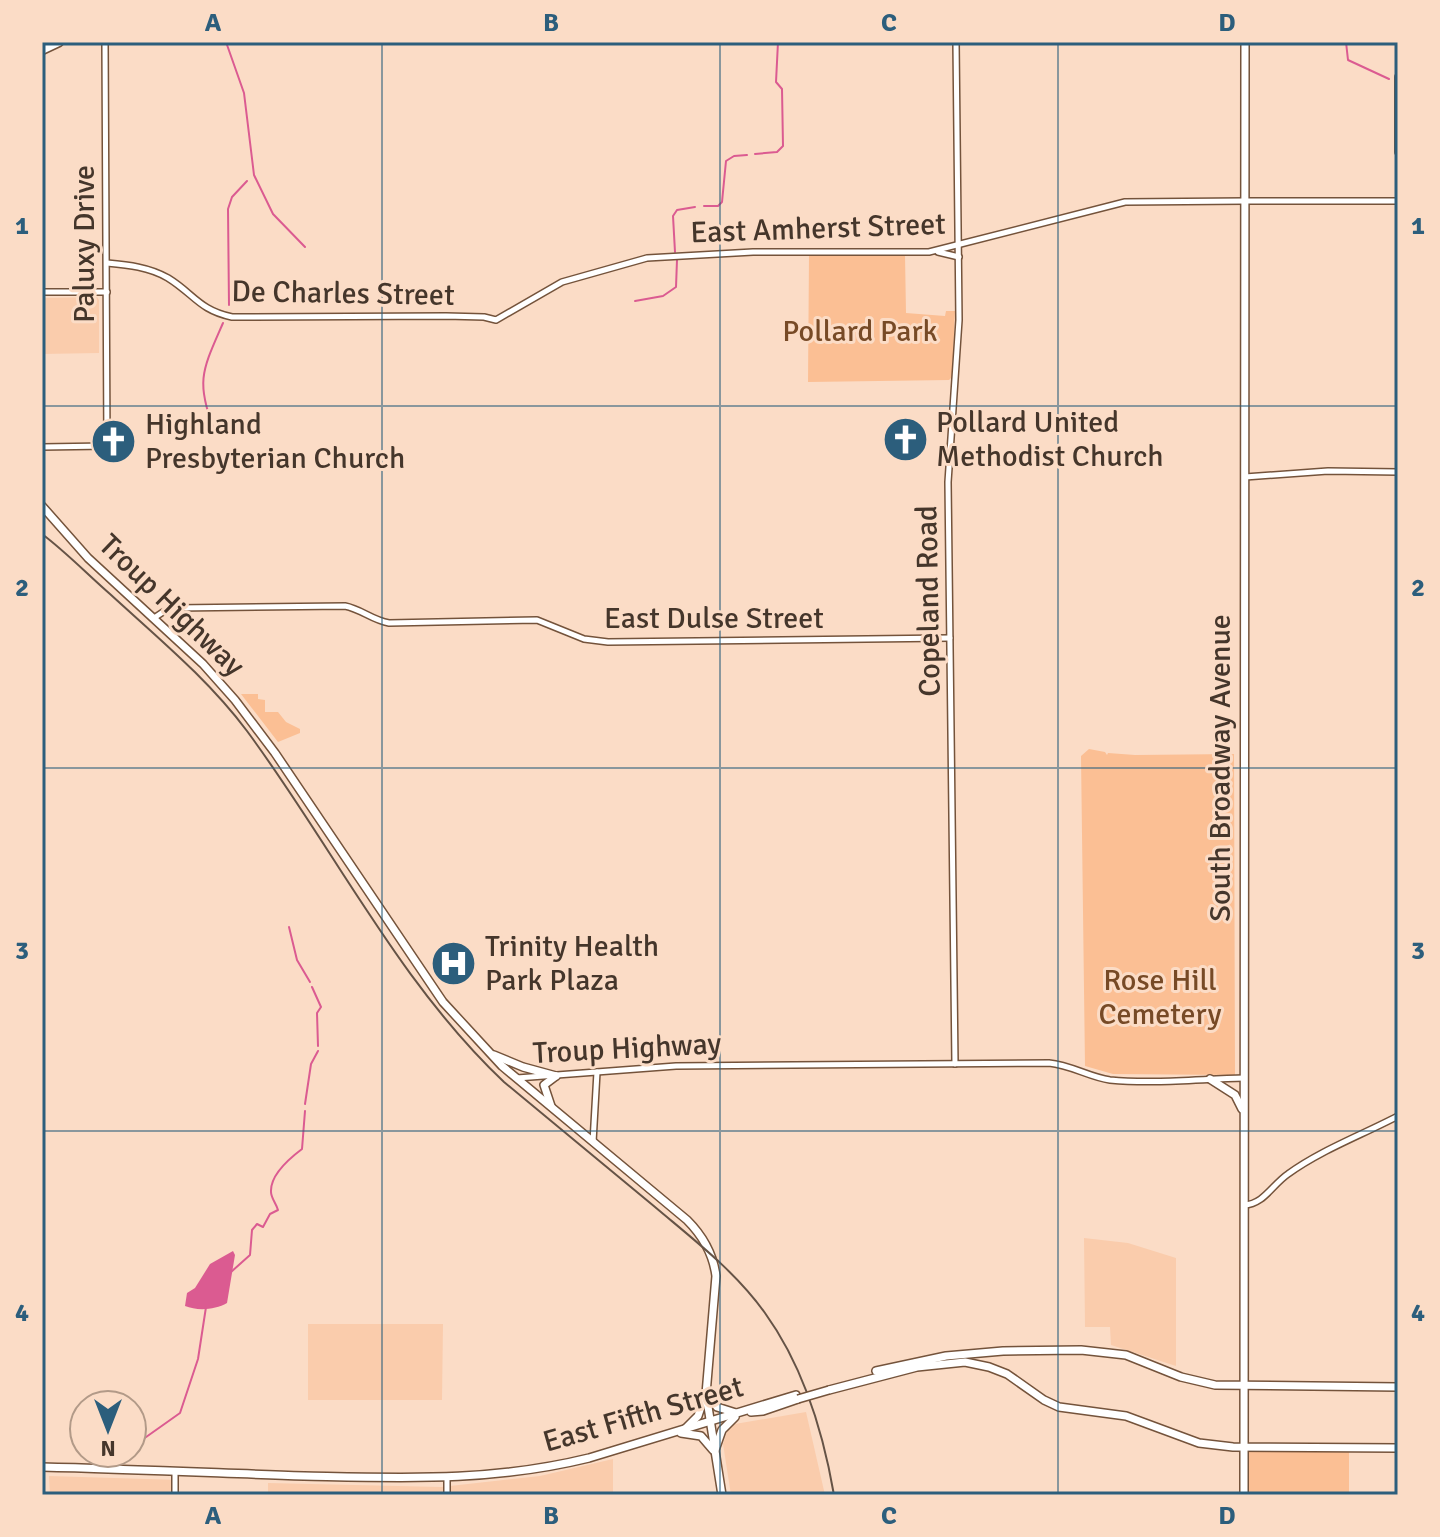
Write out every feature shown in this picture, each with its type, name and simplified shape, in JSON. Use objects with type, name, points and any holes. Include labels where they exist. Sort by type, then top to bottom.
[{"type":"highway","points":[[42,50],[59,42]]},
{"type":"main road","name":"South Broadway Avenue","points":[[1244,1495],[1245,42]]},
{"type":"main road","name":"Troup Highway","points":[[42,506],[88,558],[203,664],[252,721],[443,1002],[488,1053],[516,1078]]},
{"type":"main road","points":[[488,1053],[556,1076]]},
{"type":"main road","points":[[552,1108],[544,1085],[556,1076]]},
{"type":"main road","points":[[516,1078],[690,1223],[709,1249],[717,1289],[706,1394],[722,1495]]},
{"type":"main road","points":[[1210,1079],[1235,1095],[1244,1114]]},
{"type":"main road","points":[[828,1388],[939,1357],[1003,1351],[1081,1350],[1126,1355],[1207,1384],[1398,1387]]},
{"type":"main road","points":[[828,1388],[946,1362],[977,1363],[1007,1374],[1059,1407],[1120,1414],[1192,1441],[1245,1447],[1398,1448]]},
{"type":"main road","name":"East Fifth Street","points":[[42,1467],[447,1479],[504,1474],[558,1466],[742,1413],[763,1411],[828,1388]]},
{"type":"main road","points":[[706,1394],[717,1407],[742,1413]]},
{"type":"main road","points":[[685,1430],[699,1414],[706,1394]]},
{"type":"main road","points":[[715,1452],[723,1427],[742,1413]]},
{"type":"main road","points":[[676,1433],[701,1436],[715,1452]]},
{"type":"street","name":"Paluxy Drive","points":[[42,447],[107,446],[105,42]]},
{"type":"street","name":"Copeland Road","points":[[955,1064],[948,482],[959,328],[956,42]]},
{"type":"street","points":[[1398,77],[1398,152]]},
{"type":"street","name":"East Amherst Street","points":[[496,320],[562,282],[647,258],[726,253],[933,251],[1125,202],[1398,201]]},
{"type":"street","points":[[933,251],[959,257]]},
{"type":"street","name":"De Charles Street","points":[[107,263],[159,274],[214,313],[232,317],[432,316],[496,320]]},
{"type":"street","points":[[42,292],[107,292]]},
{"type":"street","points":[[1245,477],[1328,471],[1398,472]]},
{"type":"street","name":"East Dulse Street","points":[[154,618],[176,608],[345,606],[389,623],[537,620],[584,639],[608,642],[950,638]]},
{"type":"street","name":"Troup Highway","points":[[516,1078],[676,1066],[1060,1064],[1093,1077],[1114,1080],[1244,1078]]},
{"type":"street","points":[[593,1143],[597,1072]]},
{"type":"street","points":[[1244,1205],[1260,1201],[1277,1182],[1307,1162],[1398,1116]]},
{"type":"street","points":[[175,1471],[175,1495]]},
{"type":"street","points":[[447,1479],[447,1495]]},
{"type":"shaded area","points":[[97,297],[99,353],[42,354],[42,298]]},
{"type":"shaded area","points":[[1084,1238],[1128,1243],[1176,1258],[1176,1366],[1111,1345],[1110,1327],[1085,1327]]},
{"type":"shaded area","points":[[233,1251],[235,1255],[227,1303],[206,1309],[185,1306],[187,1293],[195,1288],[210,1264]]},
{"type":"shaded area","points":[[308,1324],[443,1324],[442,1400],[308,1400]]},
{"type":"shaded area","points":[[806,1412],[825,1495],[731,1495],[723,1444],[728,1429],[735,1424]]},
{"type":"shaded area","points":[[613,1459],[613,1495],[268,1495],[268,1483],[441,1487],[540,1476]]},
{"type":"shaded area","points":[[49,1476],[179,1480],[179,1495],[50,1495]]},
{"type":"green space","name":"Pollard Park","points":[[905,255],[906,313],[945,316],[946,311],[955,311],[952,377],[949,380],[808,382],[809,256]]},
{"type":"green space","points":[[241,694],[258,694],[258,699],[265,700],[265,712],[278,712],[286,722],[300,729],[300,733],[278,742]]},
{"type":"green space","name":"Rose Hill Cemetery","points":[[1089,749],[1107,755],[1234,754],[1235,1075],[1113,1074],[1085,1066],[1081,756]]},
{"type":"green space","points":[[1249,1451],[1349,1451],[1349,1495],[1249,1495]]},
{"type":"waterway","points":[[226,42],[244,93],[254,175],[273,214],[305,247]]},
{"type":"waterway","points":[[755,154],[777,152],[783,146],[782,89],[776,82],[778,42]]},
{"type":"waterway","points":[[1346,42],[1348,60],[1389,79]]},
{"type":"waterway","points":[[704,206],[718,206],[722,202],[726,161],[734,156],[747,155]]},
{"type":"waterway","points":[[229,305],[228,209],[232,197],[247,181]]},
{"type":"waterway","points":[[675,252],[673,216],[677,210],[695,207]]},
{"type":"waterway","points":[[635,301],[663,296],[676,287],[677,260]]},
{"type":"waterway","points":[[214,429],[203,386],[206,364],[223,323]]},
{"type":"waterway","points":[[289,927],[297,960],[310,982]]},
{"type":"waterway","points":[[312,987],[321,1007],[317,1013],[318,1046]]},
{"type":"waterway","points":[[305,1104],[311,1064],[318,1051]]},
{"type":"waterway","points":[[231,1272],[250,1255],[252,1230],[257,1224],[263,1227],[270,1214],[278,1210],[271,1194],[272,1186],[282,1168],[302,1149],[305,1111]]},
{"type":"waterway","points":[[148,1436],[180,1413],[198,1359],[206,1307]]},
{"type":"railway","points":[[42,534],[182,660],[232,712],[278,775],[399,958],[466,1043],[504,1082],[741,1283],[779,1334],[801,1377],[818,1424],[834,1495]]},
{"type":"place","name":"Pollard United Methodist Church","points":[[905,439]]},
{"type":"place","name":"Highland Presbyterian Church","points":[[114,441]]},
{"type":"place","name":"Trinity Health Park Plaza","points":[[454,963]]}]
